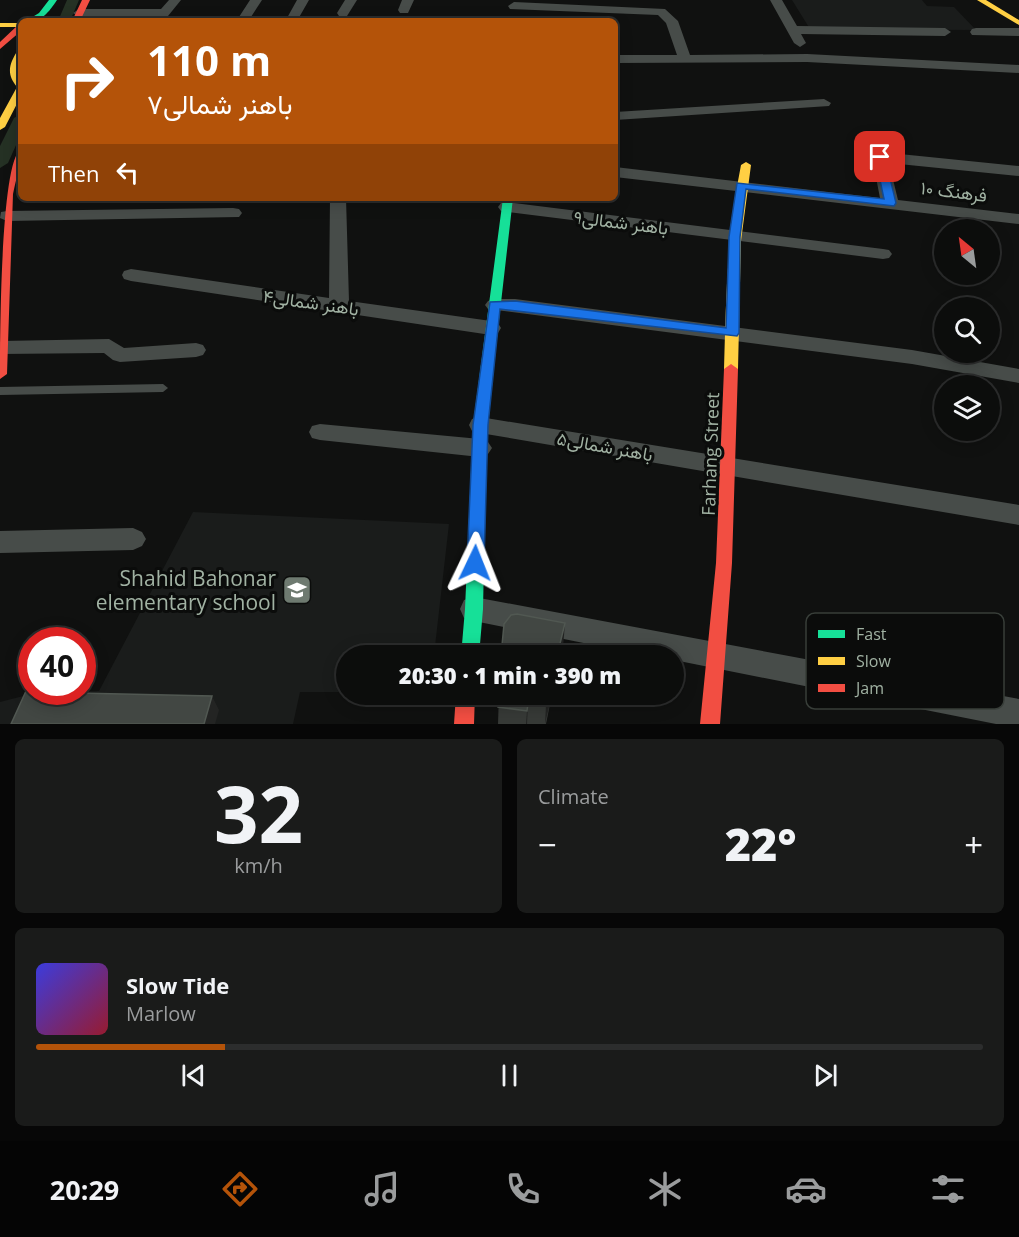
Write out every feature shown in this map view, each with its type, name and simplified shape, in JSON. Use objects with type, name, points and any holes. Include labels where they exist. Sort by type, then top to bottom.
[{"type":"street","points":[[26,18],[41,0]]},
{"type":"street","points":[[36,18],[42,15],[53,0]]},
{"type":"street","points":[[47,18],[61,0]]},
{"type":"street","points":[[77,17],[86,0]]},
{"type":"street","points":[[77,17],[164,13],[175,0]]},
{"type":"street","points":[[245,17],[256,0]]},
{"type":"street","points":[[293,18],[303,0]]},
{"type":"street","points":[[343,13],[351,0]]},
{"type":"street","points":[[776,0],[807,57]]},
{"type":"street","points":[[981,0],[1018,23]]},
{"type":"street","points":[[513,18],[515,3],[661,12],[672,21],[686,60]]},
{"type":"street","points":[[976,32],[1018,23]]},
{"type":"street","points":[[0,25],[18,26]]},
{"type":"street","points":[[0,47],[18,29]]},
{"type":"street","points":[[794,30],[945,32]]},
{"type":"street","points":[[18,56],[13,63],[12,73],[18,84]]},
{"type":"street","points":[[618,59],[807,57],[1019,69]]},
{"type":"street","points":[[649,60],[665,77]]},
{"type":"street","points":[[0,86],[18,87]]},
{"type":"street","points":[[0,127],[18,93]]},
{"type":"street","points":[[618,116],[824,103]]},
{"type":"street","points":[[890,203],[880,157],[1019,171]]},
{"type":"street","points":[[0,374],[7,216],[12,171],[18,158]]},
{"type":"street","name":"Farhang Street","points":[[710,724],[717,656],[729,467],[735,237],[741,185],[746,165]]},
{"type":"street","name":"فرهنگ ۱۰","points":[[618,172],[1019,219]]},
{"type":"street","points":[[338,201],[339,306]]},
{"type":"street","points":[[471,645],[480,425],[507,203]]},
{"type":"street","name":"باهنر شمالی۹","points":[[507,203],[735,237],[883,254]]},
{"type":"street","points":[[7,216],[233,213]]},
{"type":"street","name":"باهنر شمالی۴","points":[[130,274],[491,328]]},
{"type":"street","points":[[495,305],[515,305],[912,357],[1019,376]]},
{"type":"street","points":[[2,348],[109,346],[120,354],[196,350]]},
{"type":"street","name":"باهنر شمالی۵","points":[[480,425],[1019,515]]},
{"type":"street","points":[[320,432],[480,448]]},
{"type":"street","points":[[0,542],[133,539]]},
{"type":"street","points":[[474,609],[806,673]]},
{"type":"street","points":[[464,724],[465,705]]},
{"type":"street","points":[[992,709],[1019,714]]},
{"type":"lane","points":[[0,391],[163,388]]},
{"type":"shaded area","points":[[792,0],[922,0],[927,6],[954,7],[976,30],[810,29]]},
{"type":"shaded area","name":"Shahid Bahonar elementary school","points":[[193,512],[449,524],[435,645],[336,645],[336,692],[300,692],[293,724],[0,724],[0,702],[18,697],[18,705],[96,705],[96,691],[99,691]]},
{"type":"building","points":[[517,614],[565,623],[560,645],[502,645],[504,624],[511,615]]},
{"type":"building","points":[[96,693],[212,696],[204,724],[11,724],[20,705],[96,705]]},
{"type":"building","points":[[498,705],[528,705],[527,711],[498,707]]},
{"type":"waterway","points":[[65,18],[73,0]]},
{"type":"waterway","points":[[0,163],[18,124]]},
{"type":"traffic: fast","points":[[36,18],[42,15],[53,0]]},
{"type":"traffic: fast","points":[[471,645],[480,425],[508,201]]},
{"type":"traffic: slow","points":[[981,0],[1019,23]]},
{"type":"traffic: slow","points":[[0,25],[18,25]]},
{"type":"traffic: slow","points":[[18,57],[13,69],[18,83]]},
{"type":"traffic: slow","points":[[0,127],[18,94]]},
{"type":"traffic: slow","points":[[731,369],[735,241],[746,165]]},
{"type":"traffic: jam","points":[[77,18],[86,0]]},
{"type":"traffic: jam","points":[[0,47],[18,30]]},
{"type":"traffic: jam","points":[[0,374],[8,194],[12,171],[18,158]]},
{"type":"traffic: jam","points":[[710,724],[724,563],[731,369]]},
{"type":"traffic: jam","points":[[464,724],[465,705]]},
{"type":"place","name":"Shahid Bahonar elementary school","points":[[297,590]]},
{"type":"route","points":[[475,563],[480,425],[495,305],[515,305],[733,333],[735,237],[741,185],[890,203],[880,157]]}]
